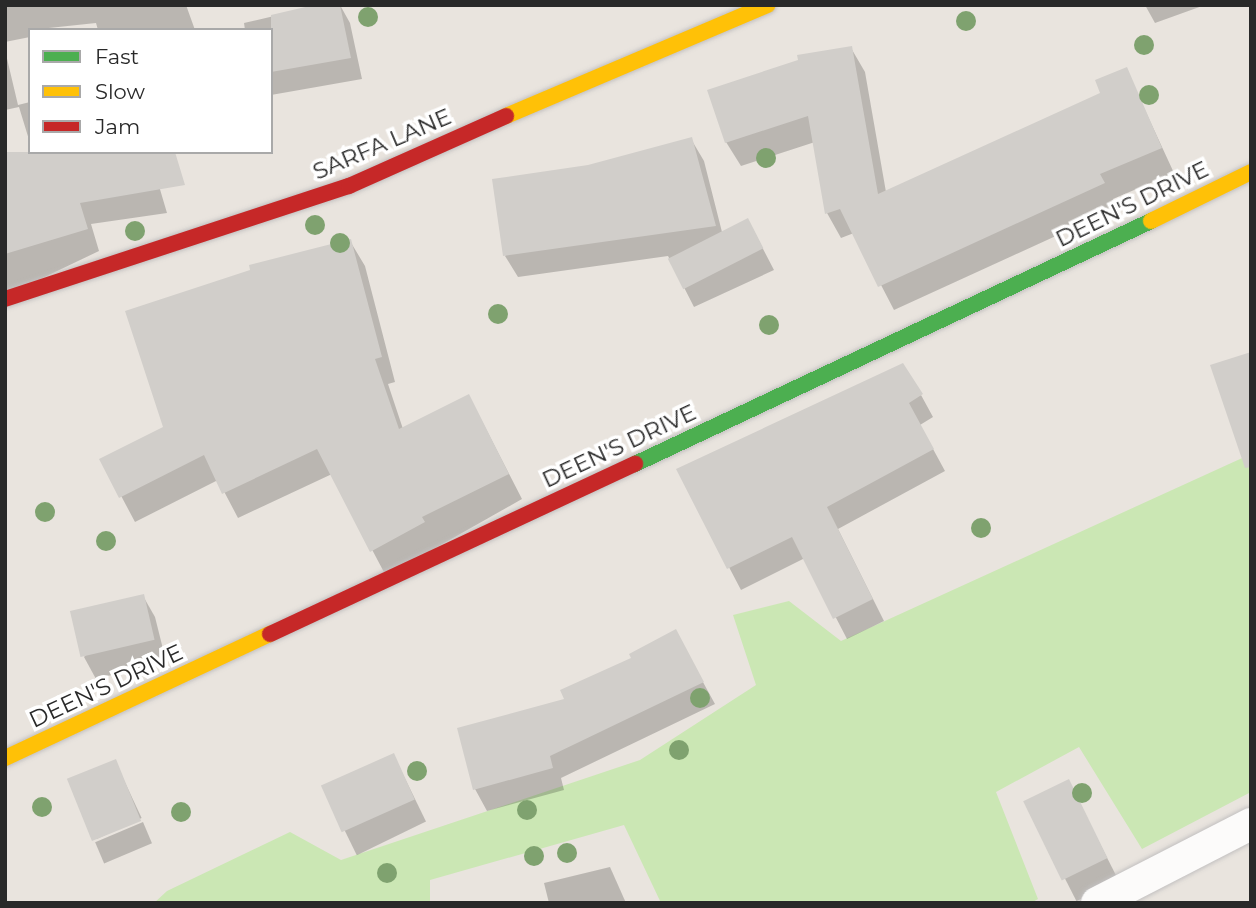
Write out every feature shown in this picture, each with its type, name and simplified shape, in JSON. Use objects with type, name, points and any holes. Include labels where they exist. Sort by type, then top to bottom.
[{"type":"street","name":"SARFA LANE","points":[[5,299],[349,186],[646,53],[766,5]]},
{"type":"street","name":"DEEN'S DRIVE","points":[[5,758],[974,306],[1251,172]]},
{"type":"street","points":[[1097,903],[1251,824]]},
{"type":"green space","points":[[1251,454],[1251,792],[1142,849],[1079,747],[996,792],[1038,899],[1031,903],[661,903],[624,825],[430,880],[430,903],[154,903],[167,891],[290,832],[341,860],[640,760],[756,685],[733,615],[789,601],[841,641]]},
{"type":"building","points":[[314,5],[340,5],[351,58],[273,72],[271,15]]},
{"type":"building","points":[[852,46],[878,194],[1100,93],[1095,80],[1127,67],[1162,148],[1100,174],[1105,183],[878,287],[840,209],[825,214],[808,116],[725,143],[707,90],[798,60],[797,55]]},
{"type":"building","points":[[692,137],[716,226],[503,256],[492,179],[588,165]]},
{"type":"building","points":[[5,152],[176,154],[185,185],[80,203],[88,229],[5,254]]},
{"type":"building","points":[[748,218],[763,248],[683,289],[668,259]]},
{"type":"building","points":[[351,239],[382,357],[375,359],[399,429],[469,394],[509,474],[422,517],[425,522],[370,552],[317,449],[222,494],[204,455],[119,498],[99,459],[163,427],[125,311],[250,270],[249,265]]},
{"type":"building","points":[[1251,352],[1251,467],[1245,468],[1210,365]]},
{"type":"building","points":[[903,363],[923,394],[909,403],[934,449],[827,507],[873,599],[833,619],[792,537],[727,569],[676,469]]},
{"type":"building","points":[[144,594],[155,640],[81,657],[70,611]]},
{"type":"building","points":[[676,629],[704,682],[550,756],[553,768],[473,790],[457,728],[564,699],[560,690],[631,658],[629,654]]},
{"type":"building","points":[[394,753],[415,800],[342,832],[321,786]]},
{"type":"building","points":[[116,759],[141,821],[92,841],[67,779]]},
{"type":"building","points":[[1069,779],[1108,858],[1062,880],[1023,801]]},
{"type":"traffic: fast","points":[[635,464],[1151,221]]},
{"type":"traffic: slow","points":[[506,116],[767,5]]},
{"type":"traffic: slow","points":[[1151,221],[1251,172]]},
{"type":"traffic: slow","points":[[5,758],[270,634]]},
{"type":"traffic: jam","points":[[5,299],[349,186],[506,116]]},
{"type":"traffic: jam","points":[[270,634],[635,464]]}]
